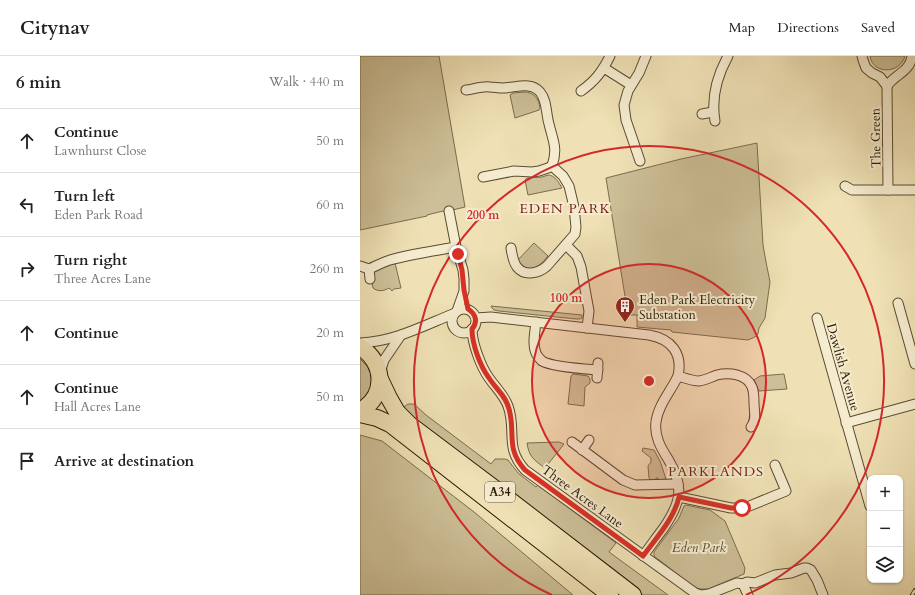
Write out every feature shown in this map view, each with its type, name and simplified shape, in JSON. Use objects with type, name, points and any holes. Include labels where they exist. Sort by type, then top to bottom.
[{"type":"highway","name":"A34","points":[[360,347],[374,360],[396,412],[410,425],[504,495],[633,595]]},
{"type":"highway","name":"A34","points":[[360,412],[374,398],[377,392],[380,377]]},
{"type":"highway","name":"A34","points":[[360,412],[390,424],[610,595]]},
{"type":"street","points":[[581,91],[594,80],[604,68],[610,56]]},
{"type":"street","points":[[640,161],[624,115],[624,105],[628,91],[639,74],[646,56]]},
{"type":"street","points":[[702,114],[714,116],[717,83],[722,67],[728,56]]},
{"type":"street","points":[[862,56],[866,68],[880,77],[888,86],[891,81],[908,66],[912,56]]},
{"type":"street","points":[[604,68],[631,85]]},
{"type":"street","points":[[466,90],[479,92],[490,87],[503,88],[527,86],[535,88],[540,92],[546,103],[546,114],[555,146],[552,166]]},
{"type":"street","name":"The Green","points":[[888,86],[888,190]]},
{"type":"street","points":[[483,177],[493,172],[532,172],[552,166]]},
{"type":"street","points":[[509,254],[518,269],[527,272],[538,272],[547,266],[575,234],[576,224],[571,194],[563,176],[552,166]]},
{"type":"street","points":[[846,186],[852,190],[915,190]]},
{"type":"street","points":[[449,211],[462,270],[468,309]]},
{"type":"street","points":[[566,245],[577,256],[581,267],[588,311],[587,328]]},
{"type":"street","points":[[370,279],[365,267],[397,258],[456,247]]},
{"type":"street","points":[[457,330],[452,321],[464,290]]},
{"type":"street","points":[[898,303],[915,364]]},
{"type":"street","points":[[360,343],[377,342],[401,335],[462,308],[472,311],[476,318],[475,325],[472,329],[466,332],[431,323]]},
{"type":"street","points":[[476,318],[492,317],[649,335],[662,338],[671,344],[676,352],[679,366],[678,376],[658,413],[655,429],[659,443],[675,470],[679,497],[672,516],[643,556]]},
{"type":"street","name":"Dawlish Avenue","points":[[817,318],[867,496]]},
{"type":"street","points":[[536,322],[534,341],[535,350],[536,354],[542,360],[556,365],[598,370]]},
{"type":"street","name":"Three Acres Lane","points":[[472,329],[475,346],[486,373],[508,404],[512,419],[512,442],[514,451],[518,461],[525,470],[692,592],[699,595],[709,594],[737,583],[755,583],[775,575],[791,573],[804,568],[811,570],[823,595]]},
{"type":"street","name":"Three Acres Lane","points":[[457,330],[469,343],[475,346]]},
{"type":"street","points":[[380,377],[384,360],[401,335]]},
{"type":"street","points":[[678,376],[696,381],[718,375],[730,374],[746,380],[752,388],[754,396],[754,420],[751,427]]},
{"type":"street","points":[[846,423],[915,404]]},
{"type":"street","points":[[582,450],[589,440]]},
{"type":"street","points":[[572,442],[623,480],[631,484],[678,484]]},
{"type":"street","points":[[679,497],[731,508],[742,508],[788,495],[775,465]]},
{"type":"street","points":[[743,584],[748,595]]},
{"type":"green space","points":[[360,56],[439,56],[465,207],[360,230]]},
{"type":"green space","points":[[870,56],[905,56],[898,66],[887,70],[876,67]]},
{"type":"green space","points":[[524,92],[535,96],[540,108],[539,110],[515,118],[510,95],[513,93]]},
{"type":"green space","points":[[757,143],[763,245],[770,282],[765,318],[759,328],[758,334],[748,340],[637,327],[637,315],[628,315],[606,178],[681,159]]},
{"type":"green space","points":[[548,175],[555,178],[562,188],[528,195],[525,180],[527,178]]},
{"type":"green space","points":[[534,243],[548,256],[537,266],[529,269],[525,268],[518,260]]},
{"type":"green space","points":[[395,263],[401,288],[394,289],[392,291],[389,288],[381,291],[373,288],[372,282],[374,272]]},
{"type":"green space","points":[[491,306],[582,315],[582,318],[576,319],[499,311],[494,310]]},
{"type":"green space","points":[[360,359],[367,366],[372,378],[370,390],[360,404]]},
{"type":"green space","points":[[573,374],[588,376],[590,379],[590,383],[585,387],[584,406],[568,404],[571,376]]},
{"type":"green space","points":[[784,374],[787,389],[759,391],[754,380],[760,376]]},
{"type":"green space","points":[[408,404],[414,404],[426,415],[491,464],[495,459],[508,460],[518,473],[536,487],[538,485],[616,543],[609,552],[668,595],[642,595],[419,422],[404,407]]},
{"type":"green space","points":[[360,435],[382,441],[474,512],[573,595],[360,595]]},
{"type":"green space","points":[[559,442],[564,444],[545,468],[533,458],[529,452],[527,443]]},
{"type":"green space","points":[[643,448],[654,450],[660,461],[666,479],[658,480],[658,478],[656,478],[656,480],[651,480],[649,478],[648,466],[651,462],[651,458],[642,451]]},
{"type":"green space","name":"Eden Park","points":[[686,505],[710,510],[725,521],[745,568],[744,574],[708,589],[700,589],[694,587],[654,556],[654,552],[679,518],[684,506]]},
{"type":"railway","points":[[912,595],[915,590]]},
{"type":"place","name":"Eden Park Electricity Substation","points":[[625,323]]},
{"type":"district","name":"EDEN PARK","points":[[565,208]]},
{"type":"district","name":"PARKLANDS","points":[[716,471]]},
{"type":"route","points":[[458,254],[464,278],[464,290],[468,309],[472,311],[476,318],[475,325],[472,329],[475,346],[489,379],[506,400],[512,419],[512,442],[515,456],[525,470],[643,556],[672,516],[679,497],[731,508],[742,508]]}]
